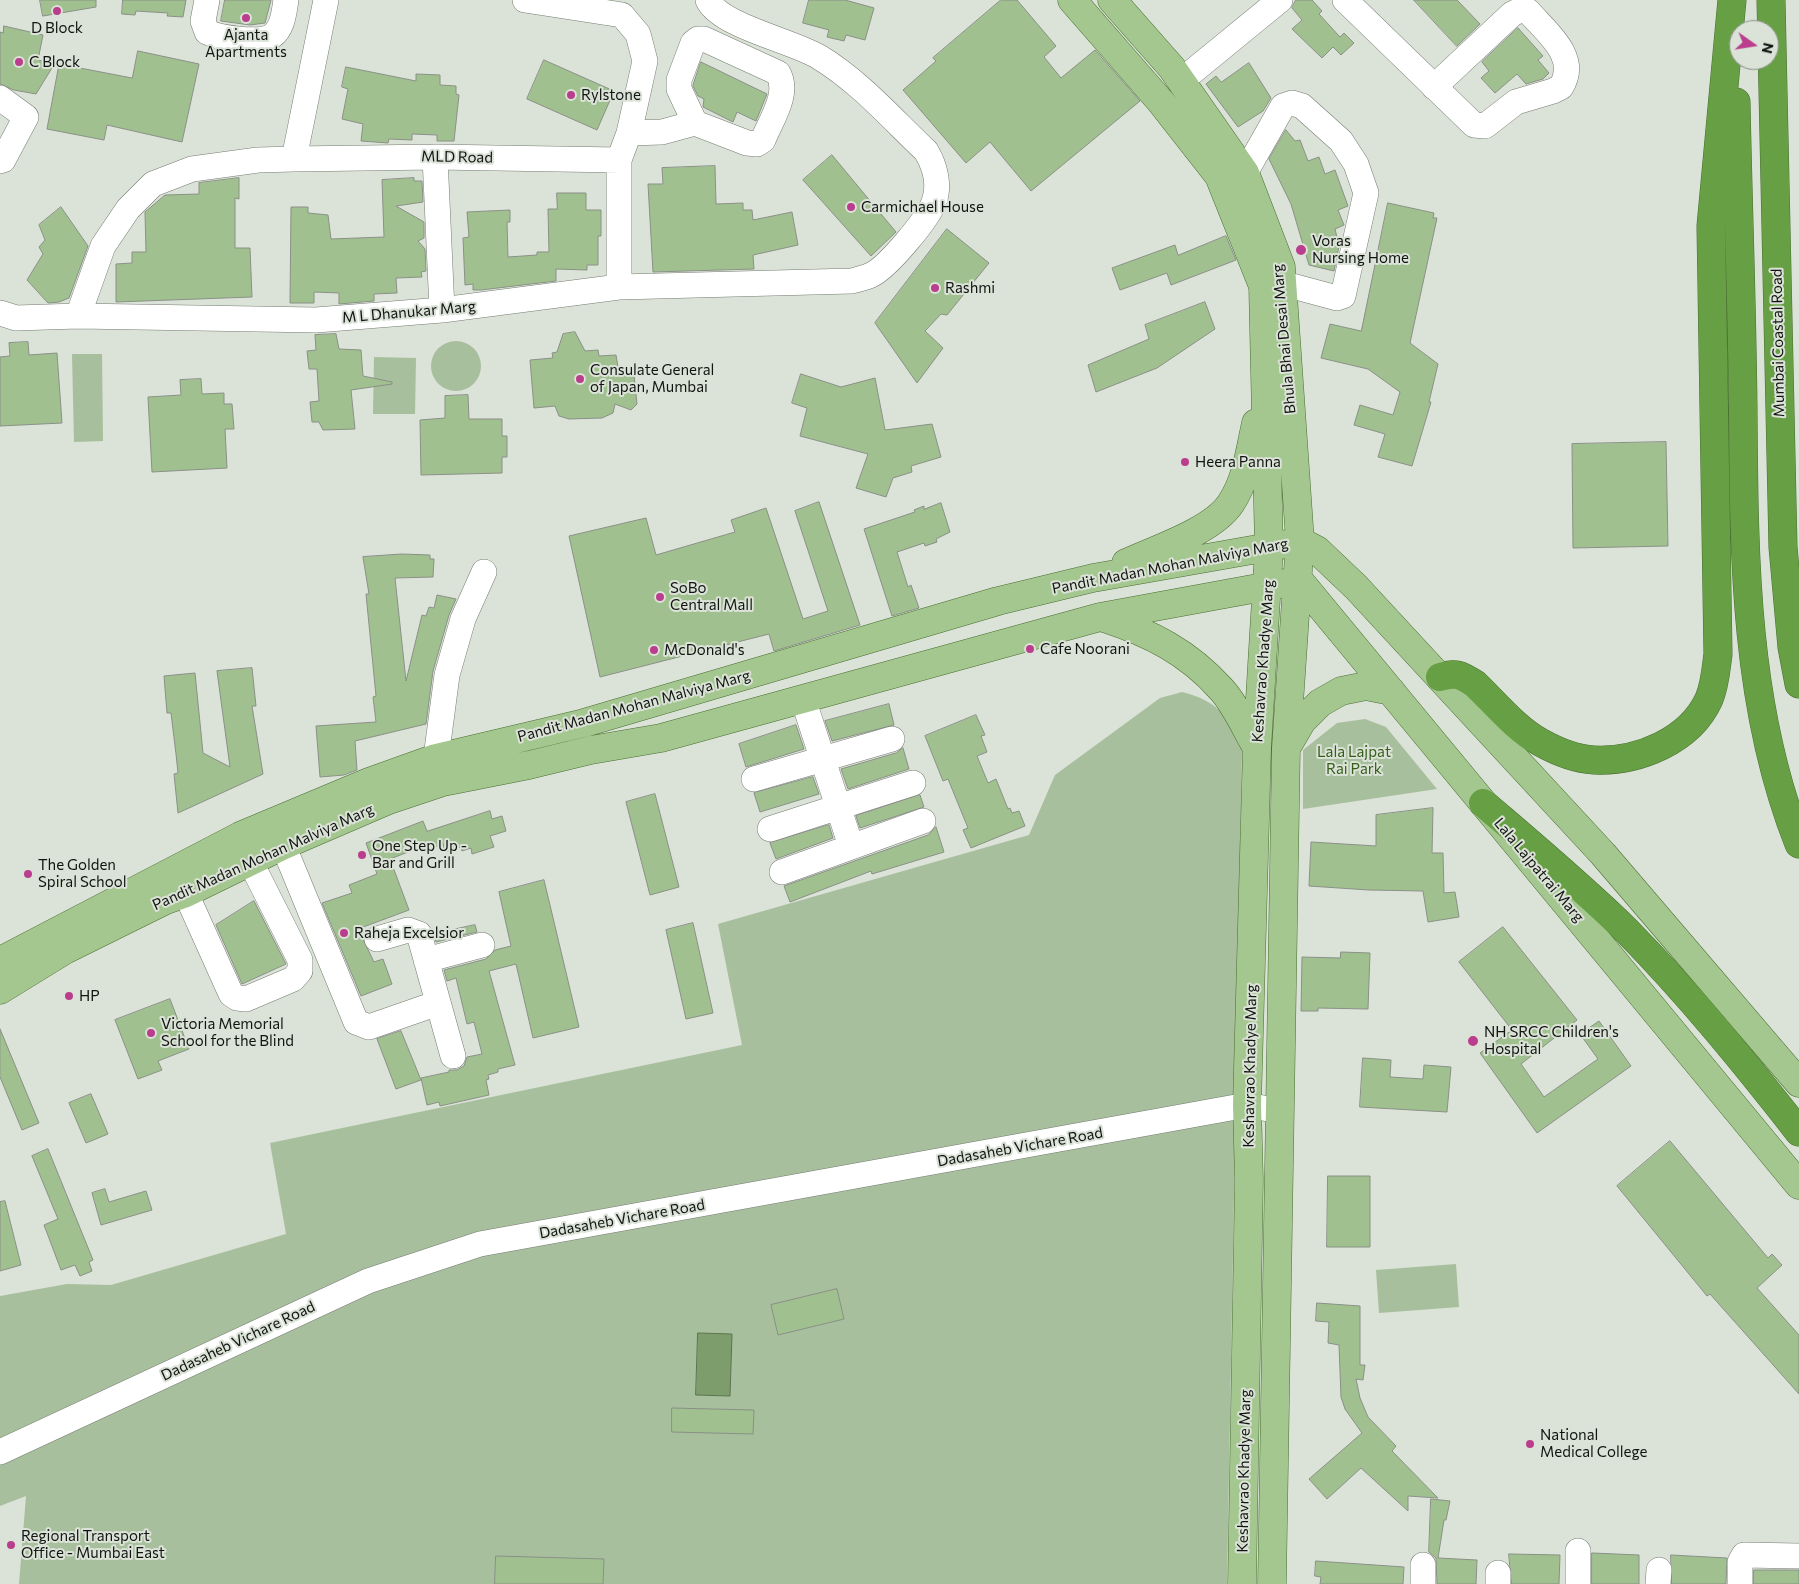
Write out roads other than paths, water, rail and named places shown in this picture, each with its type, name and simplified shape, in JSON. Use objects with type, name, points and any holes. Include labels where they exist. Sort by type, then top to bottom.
[{"type":"highway","points":[[1440,677],[1452,673],[1465,677],[1538,741],[1573,756],[1593,760],[1616,760],[1639,755],[1659,746],[1679,735],[1697,717],[1708,700],[1715,680],[1718,654],[1711,226],[1733,0]]},
{"type":"highway","points":[[1733,0],[1743,407],[1743,524],[1749,609],[1759,694],[1774,766],[1799,844]]},
{"type":"highway","name":"Mumbai Coastal Road","points":[[1771,0],[1783,547],[1792,647],[1799,684]]},
{"type":"highway","points":[[1483,803],[1559,868],[1627,932],[1738,1054],[1799,1132]]},
{"type":"main road","name":"Bhula Bhai Desai Marg","points":[[1072,0],[1161,102],[1219,176],[1263,286],[1269,549]]},
{"type":"main road","name":"Bhula Bhai Desai Marg","points":[[1112,0],[1181,81],[1245,173],[1281,267],[1300,541],[1298,579]]},
{"type":"main road","points":[[1093,578],[1210,523],[1231,504],[1245,474],[1266,377]]},
{"type":"main road","points":[[1300,541],[1317,550],[1356,587],[1603,854],[1799,1083]]},
{"type":"main road","name":"Pandit Madan Mohan Malviya Marg","points":[[440,770],[584,723],[998,601],[1093,578],[1269,549],[1300,541]]},
{"type":"main road","name":"Keshavrao Khadye Marg","points":[[1242,1584],[1249,1180],[1247,1105],[1257,748],[1269,549]]},
{"type":"main road","points":[[1268,587],[1298,579]]},
{"type":"main road","name":"Keshavrao Khadye Marg","points":[[1272,1584],[1278,1111],[1286,748],[1298,579]]},
{"type":"main road","name":"Lala Lajpatrai Marg","points":[[1298,579],[1799,1185]]},
{"type":"main road","name":"Pandit Madan Mohan Malviya Marg","points":[[0,961],[181,881],[250,861],[278,834],[369,782],[440,770],[529,765],[591,750],[661,738],[1100,617],[1268,587]]},
{"type":"main road","points":[[1100,617],[1141,630],[1170,646],[1196,665],[1223,690],[1257,748]]},
{"type":"main road","points":[[844,647],[855,685]]},
{"type":"main road","points":[[1286,748],[1302,721],[1320,703],[1341,691],[1366,686],[1391,691]]},
{"type":"main road","name":"Pandit Madan Mohan Malviya Marg","points":[[0,990],[66,950],[166,900],[181,881],[240,836],[278,834]]},
{"type":"street","points":[[207,0],[203,21],[207,32],[241,40],[272,36],[282,21],[286,0]]},
{"type":"street","points":[[294,159],[326,0]]},
{"type":"street","points":[[525,0],[622,15],[638,34],[645,61],[630,133],[619,160],[619,287]]},
{"type":"street","name":"M L Dhanukar Marg","points":[[0,313],[16,318],[78,316],[316,320],[442,310],[619,287],[852,281],[872,275],[913,234],[934,203],[937,179],[926,150],[850,79],[818,56],[721,15],[708,0]]},
{"type":"street","points":[[1181,81],[1280,0]]},
{"type":"street","points":[[1345,0],[1434,87],[1474,125],[1485,126],[1516,102],[1553,92],[1561,86],[1567,70],[1565,56],[1528,11],[1520,10],[1512,14],[1434,87]]},
{"type":"street","points":[[630,133],[662,132],[695,123],[747,144],[757,144],[763,140],[783,91],[783,81],[778,73],[704,39],[698,39],[693,43],[679,80],[679,89],[695,123]]},
{"type":"street","points":[[0,98],[26,117],[3,160],[0,161]]},
{"type":"street","points":[[1245,173],[1283,106],[1292,103],[1302,106],[1341,141],[1356,164],[1366,193],[1343,296],[1337,298],[1281,283]]},
{"type":"street","points":[[436,157],[442,310]]},
{"type":"street","name":"MLD Road","points":[[78,316],[103,246],[128,209],[152,184],[192,168],[258,160],[294,159],[436,157],[619,160]]},
{"type":"street","points":[[440,770],[447,676],[463,619],[484,572]]},
{"type":"street","points":[[803,700],[851,846]]},
{"type":"street","points":[[584,723],[591,750]]},
{"type":"street","points":[[754,779],[822,757],[892,739]]},
{"type":"street","points":[[770,829],[913,783]]},
{"type":"street","points":[[782,872],[923,821]]},
{"type":"street","points":[[278,834],[356,1022],[369,1028],[438,1003]]},
{"type":"street","points":[[181,881],[231,994],[237,998],[246,999],[293,979],[300,971],[300,960],[250,861]]},
{"type":"street","points":[[378,939],[408,930],[416,932],[426,960],[453,1056]]},
{"type":"street","points":[[426,960],[482,945]]},
{"type":"street","name":"Dadasaheb Vichare Road","points":[[0,1452],[368,1281],[480,1244],[1247,1105],[1278,1111]]},
{"type":"street","points":[[1578,1551],[1578,1584]]},
{"type":"street","points":[[1740,1584],[1740,1562],[1744,1555],[1799,1556]]},
{"type":"place","name":"D Block","points":[[57,11]]},
{"type":"place","name":"Ajanta Apartments","points":[[246,18]]},
{"type":"place","name":"C Block","points":[[19,62]]},
{"type":"place","name":"Rylstone","points":[[571,95]]},
{"type":"place","name":"Carmichael House","points":[[851,207]]},
{"type":"place","name":"Voras Nursing Home","points":[[1301,250]]},
{"type":"place","name":"Rashmi","points":[[935,288]]},
{"type":"place","name":"Consulate General of Japan, Mumbai","points":[[580,379]]},
{"type":"place","name":"Heera Panna","points":[[1185,462]]},
{"type":"place","name":"SoBo Central Mall","points":[[660,597]]},
{"type":"place","name":"Cafe Noorani","points":[[1030,649]]},
{"type":"place","name":"McDonald's","points":[[654,650]]},
{"type":"place","name":"One Step Up - Bar and Grill","points":[[362,855]]},
{"type":"place","name":"The Golden Spiral School","points":[[28,874]]},
{"type":"place","name":"Raheja Excelsior","points":[[344,933]]},
{"type":"place","name":"HP","points":[[69,996]]},
{"type":"place","name":"Victoria Memorial School for the Blind","points":[[151,1033]]},
{"type":"place","name":"NH SRCC Children's Hospital","points":[[1473,1041]]},
{"type":"place","name":"National Medical College","points":[[1530,1444]]},
{"type":"place","name":"Regional Transport Office - Mumbai East","points":[[11,1545]]},
{"type":"park label","name":"Lala Lajpat Rai Park","points":[[1354,760]]}]
